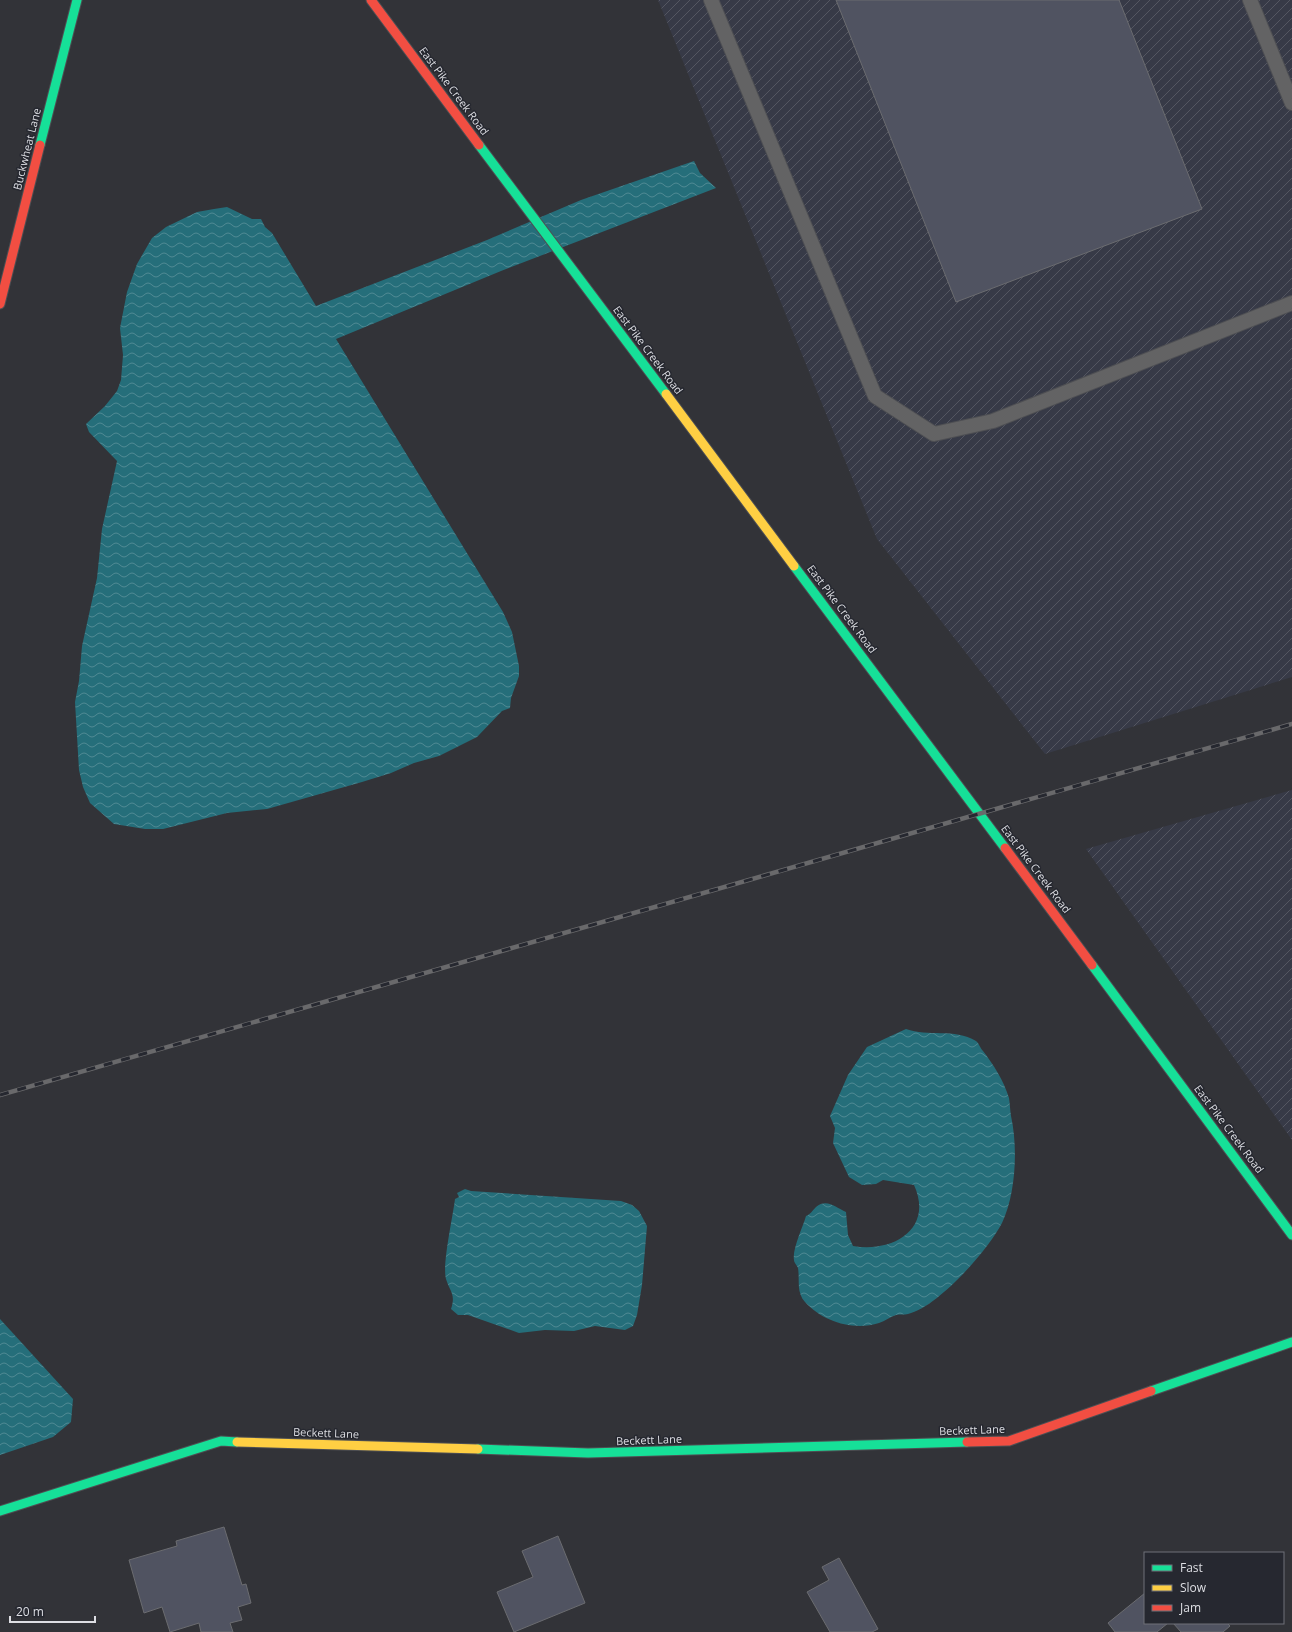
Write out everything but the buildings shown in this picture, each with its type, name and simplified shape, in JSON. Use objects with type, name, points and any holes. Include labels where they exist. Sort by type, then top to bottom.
[{"type":"street","name":"Buckwheat Lane","points":[[0,304],[77,0]]},
{"type":"street","name":"East Pike Creek Road","points":[[371,0],[975,807],[1292,1235]]},
{"type":"street","name":"Beckett Lane","points":[[0,1511],[221,1441],[588,1453],[1009,1441],[1292,1342]]},
{"type":"lane","points":[[711,0],[875,396],[934,434],[993,421],[1292,303]]},
{"type":"lane","points":[[1250,0],[1292,103]]},
{"type":"shaded area","points":[[658,0],[1292,0],[1292,677],[1045,754],[877,539]]},
{"type":"shaded area","points":[[1292,790],[1292,1140],[1086,849]]},
{"type":"water","points":[[694,161],[700,173],[716,188],[501,271],[336,339],[503,612],[512,632],[519,666],[519,676],[511,698],[510,708],[502,711],[477,737],[439,756],[414,763],[391,773],[362,782],[267,809],[227,813],[163,829],[145,829],[114,824],[90,803],[83,787],[79,770],[75,702],[79,681],[82,646],[97,578],[102,529],[117,461],[89,432],[86,424],[105,406],[117,391],[121,380],[123,355],[120,328],[127,292],[137,264],[152,238],[166,227],[197,212],[214,209],[227,207],[252,219],[261,219],[265,227],[272,233],[316,306],[487,240],[581,200]]},
{"type":"water","points":[[906,1029],[959,1035],[968,1037],[977,1042],[1001,1079],[1009,1098],[1015,1142],[1013,1185],[1007,1211],[1002,1223],[986,1248],[961,1276],[933,1301],[908,1314],[896,1315],[879,1323],[859,1326],[839,1323],[830,1320],[812,1309],[802,1298],[799,1290],[798,1268],[794,1261],[795,1250],[806,1216],[820,1204],[824,1203],[846,1212],[848,1235],[853,1246],[882,1246],[906,1235],[914,1225],[919,1214],[919,1201],[914,1185],[883,1180],[876,1184],[862,1185],[849,1177],[833,1143],[835,1128],[830,1116],[848,1075],[867,1047]]},
{"type":"water","points":[[465,1189],[471,1191],[621,1201],[632,1205],[639,1211],[647,1226],[642,1285],[637,1315],[633,1326],[625,1330],[595,1326],[574,1331],[545,1330],[519,1333],[468,1315],[458,1315],[451,1309],[453,1296],[446,1279],[445,1263],[455,1199],[459,1197],[457,1193]]},
{"type":"water","points":[[0,1319],[73,1399],[71,1422],[53,1437],[0,1455]]},
{"type":"railway","points":[[0,1095],[1292,724]]},
{"type":"traffic: fast","points":[[40,145],[77,0]]},
{"type":"traffic: fast","points":[[479,145],[666,394]]},
{"type":"traffic: fast","points":[[794,566],[1005,848]]},
{"type":"traffic: fast","points":[[1092,965],[1292,1235]]},
{"type":"traffic: fast","points":[[1151,1391],[1292,1342]]},
{"type":"traffic: fast","points":[[0,1511],[221,1441],[237,1442]]},
{"type":"traffic: fast","points":[[478,1449],[588,1453],[967,1442]]},
{"type":"traffic: slow","points":[[666,394],[794,566]]},
{"type":"traffic: slow","points":[[237,1442],[478,1449]]},
{"type":"traffic: jam","points":[[371,0],[479,145]]},
{"type":"traffic: jam","points":[[0,304],[40,145]]},
{"type":"traffic: jam","points":[[1005,848],[1092,965]]},
{"type":"traffic: jam","points":[[967,1442],[1009,1441],[1151,1391]]}]
